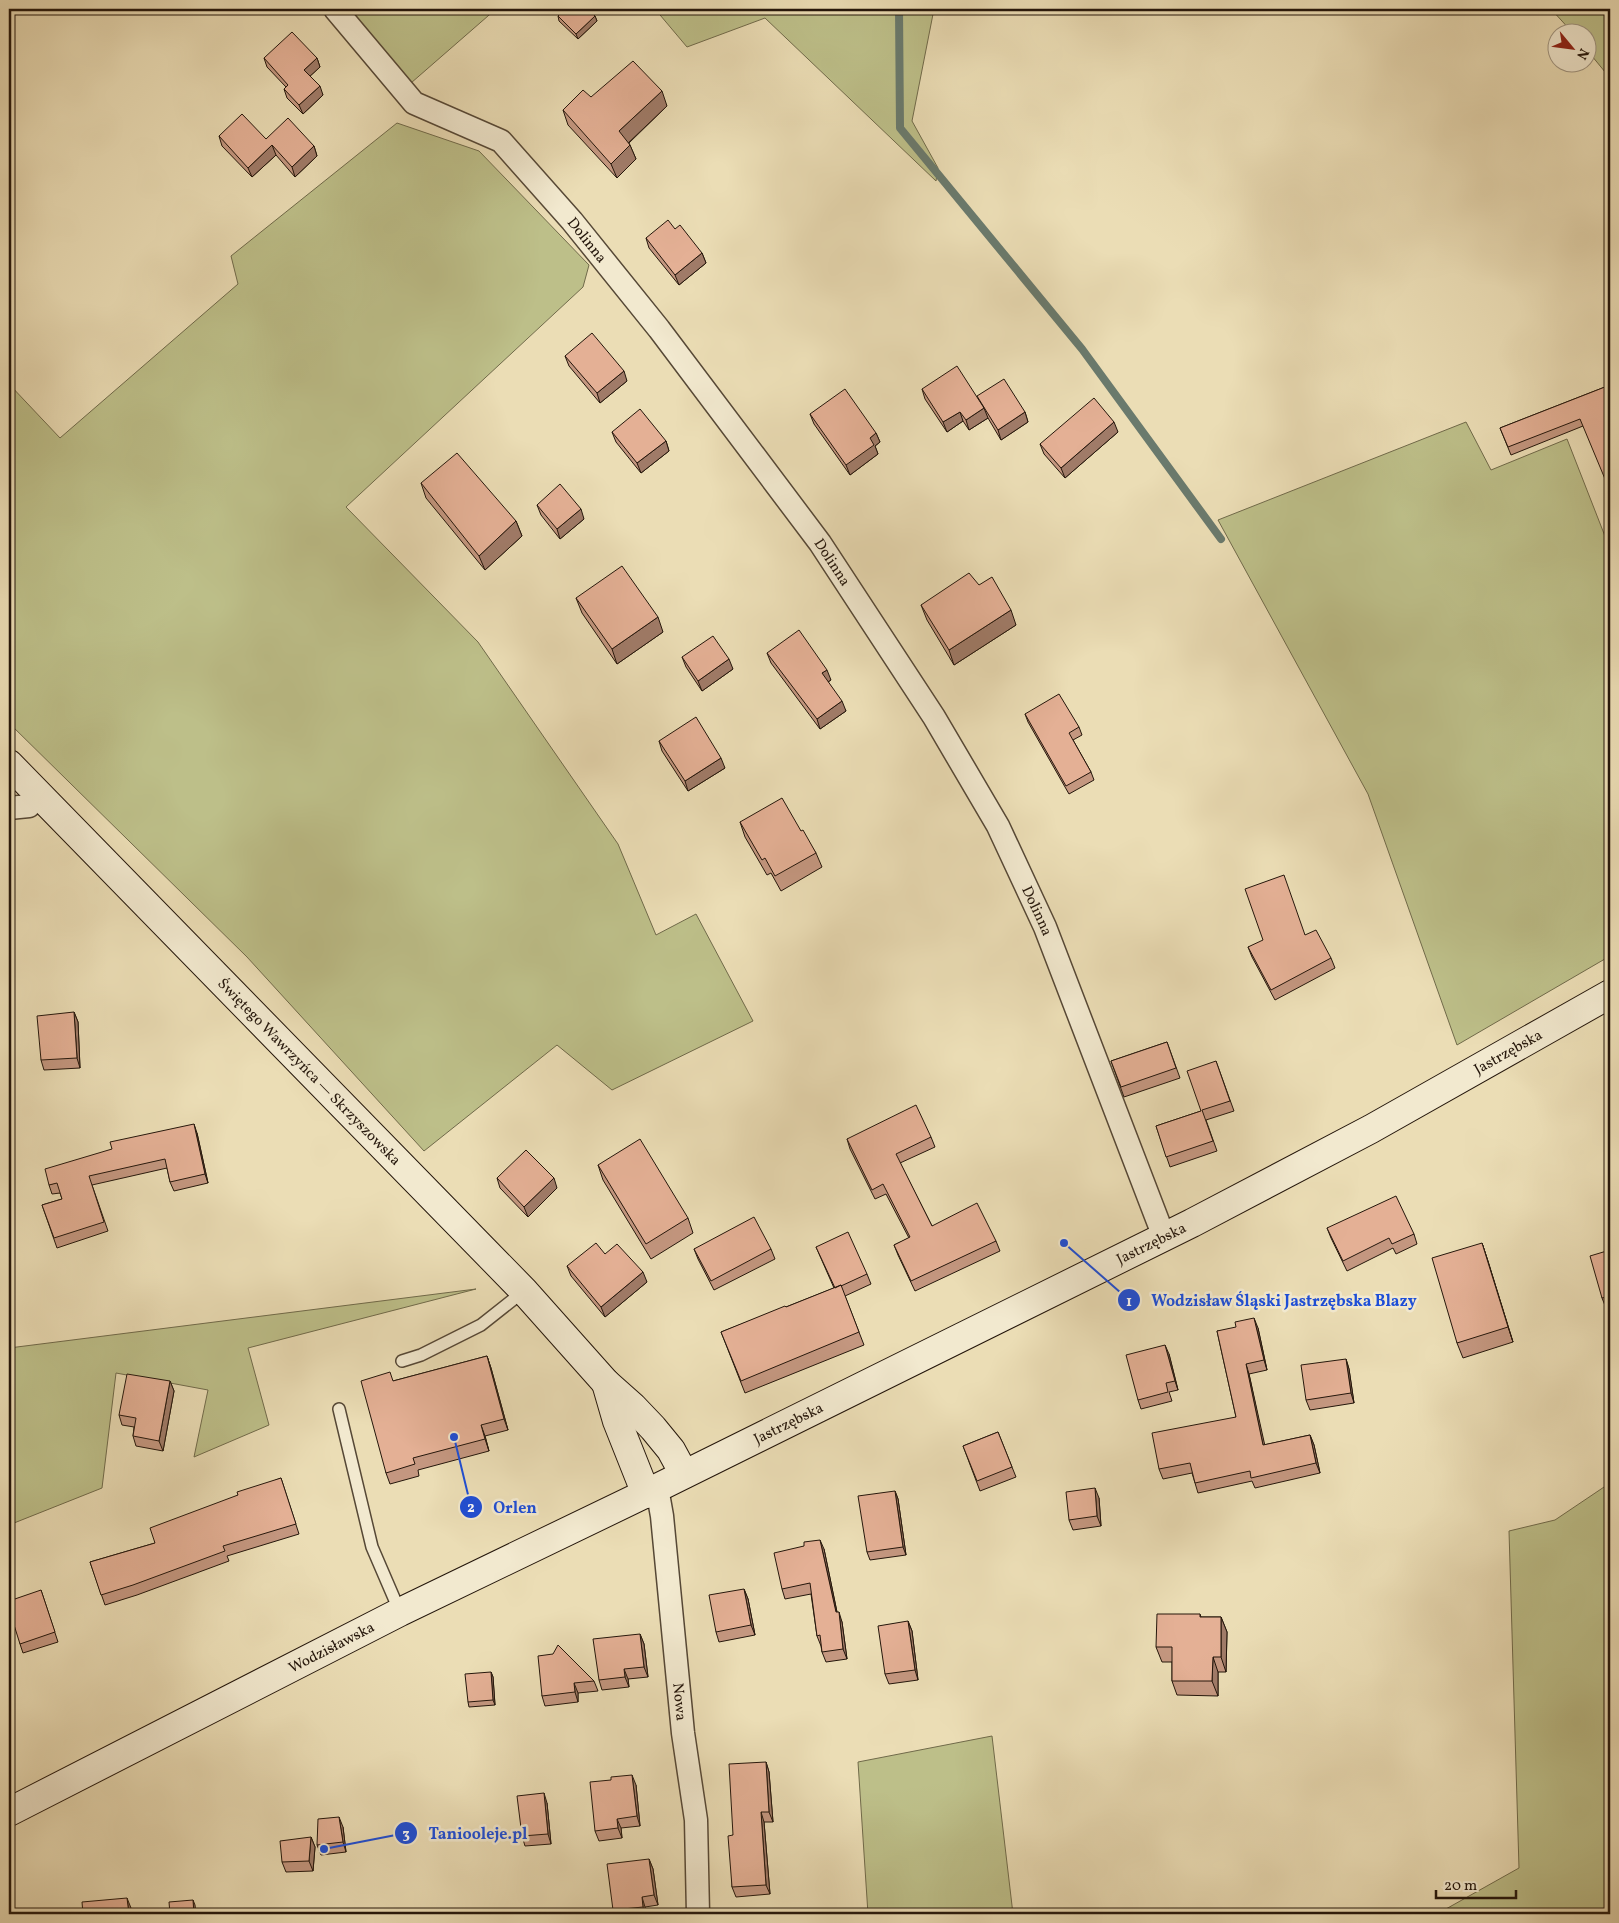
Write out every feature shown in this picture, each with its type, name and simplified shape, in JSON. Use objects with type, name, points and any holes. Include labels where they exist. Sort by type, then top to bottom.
[{"type":"main road","name":"Świętego Wawrzyńca — Skrzyszowska","points":[[9,764],[232,995],[524,1291],[606,1383],[653,1428],[671,1450],[684,1474]]},
{"type":"main road","name":"Jastrzębska","points":[[651,1491],[1164,1237],[1372,1129],[1610,994]]},
{"type":"main road","points":[[606,1383],[617,1421],[651,1491]]},
{"type":"main road","name":"Wodzisławska","points":[[9,1812],[400,1612],[651,1491]]},
{"type":"street","name":"Dolinna","points":[[335,9],[414,103],[501,141],[572,221],[659,329],[820,543],[934,717],[998,826],[1045,927],[1164,1237]]},
{"type":"street","points":[[9,808],[29,806],[39,794]]},
{"type":"street","name":"Nowa","points":[[651,1491],[662,1516],[683,1733],[696,1820],[698,1914]]},
{"type":"lane","points":[[402,1361],[421,1355],[481,1325],[524,1291]]},
{"type":"lane","points":[[339,1409],[372,1547],[400,1612]]},
{"type":"green space","points":[[343,9],[496,9],[411,83]]},
{"type":"green space","points":[[655,9],[934,9],[912,121],[938,168],[936,181],[765,18],[687,47]]},
{"type":"green space","points":[[1551,9],[1610,9],[1610,78],[1596,61],[1596,22],[1563,22]]},
{"type":"green space","points":[[397,123],[479,151],[589,265],[583,287],[346,507],[478,642],[618,844],[656,935],[696,914],[753,1021],[612,1090],[557,1045],[424,1151],[247,957],[9,723],[9,384],[60,438],[238,284],[231,256]]},
{"type":"green space","points":[[1466,422],[1491,470],[1567,439],[1610,549],[1610,956],[1457,1045],[1368,794],[1218,520]]},
{"type":"green space","points":[[476,1289],[248,1348],[269,1425],[194,1457],[208,1390],[116,1373],[102,1488],[9,1525],[9,1348]]},
{"type":"green space","points":[[1610,1483],[1610,1914],[1437,1914],[1519,1868],[1509,1531],[1555,1520]]},
{"type":"green space","points":[[992,1736],[1013,1914],[868,1914],[858,1762]]},
{"type":"building","points":[[565,9],[588,9],[595,16],[576,34],[558,16]]},
{"type":"building","points":[[292,32],[317,58],[304,70],[320,86],[299,105],[284,89],[288,85],[264,58]]},
{"type":"building","points":[[633,61],[662,91],[619,131],[630,145],[611,164],[563,110],[583,90],[591,97]]},
{"type":"building","points":[[242,114],[266,139],[288,118],[314,146],[292,167],[272,145],[248,168],[219,136]]},
{"type":"building","points":[[668,220],[675,229],[680,225],[702,253],[675,275],[646,238]]},
{"type":"building","points":[[592,333],[624,371],[597,393],[565,356]]},
{"type":"building","points":[[957,366],[984,408],[966,420],[960,412],[943,422],[922,389]]},
{"type":"building","points":[[1004,379],[1025,412],[998,430],[977,396]]},
{"type":"building","points":[[1610,385],[1610,491],[1580,419],[1508,447],[1500,428]]},
{"type":"building","points":[[845,389],[876,433],[870,438],[874,445],[846,465],[810,414]]},
{"type":"building","points":[[1094,398],[1114,422],[1061,468],[1040,444]]},
{"type":"building","points":[[640,409],[666,441],[637,463],[612,432]]},
{"type":"building","points":[[457,453],[516,521],[479,556],[421,483]]},
{"type":"building","points":[[560,484],[581,509],[557,529],[537,505]]},
{"type":"building","points":[[622,566],[658,617],[612,649],[576,598]]},
{"type":"building","points":[[969,573],[979,585],[992,577],[1011,610],[949,650],[921,605]]},
{"type":"building","points":[[799,630],[827,670],[822,673],[842,701],[817,719],[767,653]]},
{"type":"building","points":[[713,636],[729,659],[698,681],[682,657]]},
{"type":"building","points":[[1059,694],[1079,727],[1069,733],[1091,772],[1066,786],[1025,714]]},
{"type":"building","points":[[696,717],[721,758],[685,781],[659,741]]},
{"type":"building","points":[[782,798],[816,853],[775,876],[765,858],[762,860],[740,822]]},
{"type":"building","points":[[1284,875],[1305,935],[1316,930],[1331,958],[1271,990],[1248,947],[1263,940],[1245,889]]},
{"type":"building","points":[[74,1012],[77,1058],[41,1060],[37,1016]]},
{"type":"building","points":[[1167,1042],[1176,1068],[1121,1087],[1111,1061]]},
{"type":"building","points":[[1216,1061],[1230,1101],[1202,1110],[1213,1141],[1166,1157],[1156,1126],[1201,1111],[1187,1071]]},
{"type":"building","points":[[916,1105],[931,1137],[896,1154],[932,1226],[977,1203],[996,1241],[911,1281],[894,1245],[910,1237],[883,1184],[872,1190],[847,1139]]},
{"type":"building","points":[[194,1124],[205,1174],[170,1182],[165,1159],[89,1176],[104,1222],[54,1238],[42,1205],[62,1199],[57,1183],[49,1185],[45,1169],[112,1149],[110,1142]]},
{"type":"building","points":[[640,1139],[688,1218],[646,1244],[598,1165]]},
{"type":"building","points":[[526,1150],[554,1178],[524,1207],[497,1178]]},
{"type":"building","points":[[1396,1196],[1414,1234],[1392,1244],[1389,1238],[1343,1261],[1327,1228]]},
{"type":"building","points":[[754,1217],[771,1249],[711,1281],[694,1249]]},
{"type":"building","points":[[848,1232],[867,1274],[835,1288],[816,1247]]},
{"type":"building","points":[[596,1243],[605,1254],[617,1244],[643,1272],[601,1307],[567,1266]]},
{"type":"building","points":[[1482,1243],[1508,1327],[1457,1343],[1432,1258]]},
{"type":"building","points":[[1610,1250],[1610,1296],[1602,1298],[1590,1256]]},
{"type":"building","points":[[841,1285],[859,1332],[741,1381],[721,1332]]},
{"type":"building","points":[[1254,1318],[1264,1360],[1246,1364],[1263,1445],[1310,1435],[1316,1463],[1251,1478],[1250,1471],[1195,1483],[1190,1463],[1159,1469],[1152,1433],[1236,1417],[1217,1331],[1236,1327],[1235,1322]]},
{"type":"building","points":[[1165,1345],[1175,1381],[1166,1383],[1168,1392],[1138,1400],[1126,1355]]},
{"type":"building","points":[[487,1356],[504,1419],[481,1425],[485,1439],[413,1458],[415,1464],[386,1473],[361,1381],[390,1372],[393,1381]]},
{"type":"building","points":[[1346,1359],[1351,1393],[1306,1400],[1301,1365]]},
{"type":"building","points":[[127,1374],[170,1381],[159,1441],[133,1436],[136,1418],[119,1415]]},
{"type":"building","points":[[998,1432],[1012,1467],[977,1481],[963,1446]]},
{"type":"building","points":[[281,1478],[296,1524],[223,1546],[225,1551],[101,1595],[90,1562],[155,1543],[150,1528],[238,1495],[237,1492]]},
{"type":"building","points":[[1095,1488],[1097,1516],[1069,1520],[1066,1492]]},
{"type":"building","points":[[895,1491],[903,1547],[867,1552],[858,1496]]},
{"type":"building","points":[[820,1540],[836,1612],[839,1612],[843,1649],[822,1652],[820,1635],[817,1636],[810,1583],[782,1589],[774,1553],[804,1546],[804,1542]]},
{"type":"building","points":[[744,1589],[751,1625],[716,1632],[709,1595]]},
{"type":"building","points":[[41,1590],[55,1632],[20,1644],[9,1609],[9,1601]]},
{"type":"building","points":[[1157,1614],[1200,1614],[1200,1617],[1221,1617],[1221,1657],[1213,1657],[1212,1681],[1172,1681],[1172,1647],[1156,1647]]},
{"type":"building","points":[[908,1621],[915,1670],[885,1674],[878,1626]]},
{"type":"building","points":[[640,1634],[644,1667],[624,1669],[625,1677],[599,1680],[593,1639]]},
{"type":"building","points":[[558,1645],[594,1681],[574,1683],[575,1692],[542,1696],[538,1656],[553,1654]]},
{"type":"building","points":[[491,1672],[493,1700],[468,1702],[465,1674]]},
{"type":"building","points":[[766,1762],[769,1812],[761,1812],[766,1885],[732,1887],[728,1836],[733,1835],[729,1764]]},
{"type":"building","points":[[632,1775],[637,1816],[617,1819],[618,1828],[595,1831],[590,1782]]},
{"type":"building","points":[[544,1793],[548,1834],[522,1836],[517,1796]]},
{"type":"building","points":[[339,1817],[343,1842],[317,1845],[318,1819]]},
{"type":"building","points":[[311,1837],[309,1861],[282,1862],[280,1841]]},
{"type":"building","points":[[649,1859],[654,1895],[642,1897],[643,1907],[613,1910],[607,1864]]},
{"type":"building","points":[[127,1898],[129,1914],[83,1914],[82,1902]]},
{"type":"building","points":[[193,1900],[194,1914],[170,1914],[169,1902]]},
{"type":"waterway","points":[[899,9],[900,128],[1082,349],[1221,539]]},
{"type":"place","name":"Wodzisław Śląski Jastrzębska Blazy","points":[[1064,1243]]},
{"type":"place","name":"Orlen","points":[[454,1437]]},
{"type":"place","name":"Taniooleje.pl","points":[[324,1849]]}]
